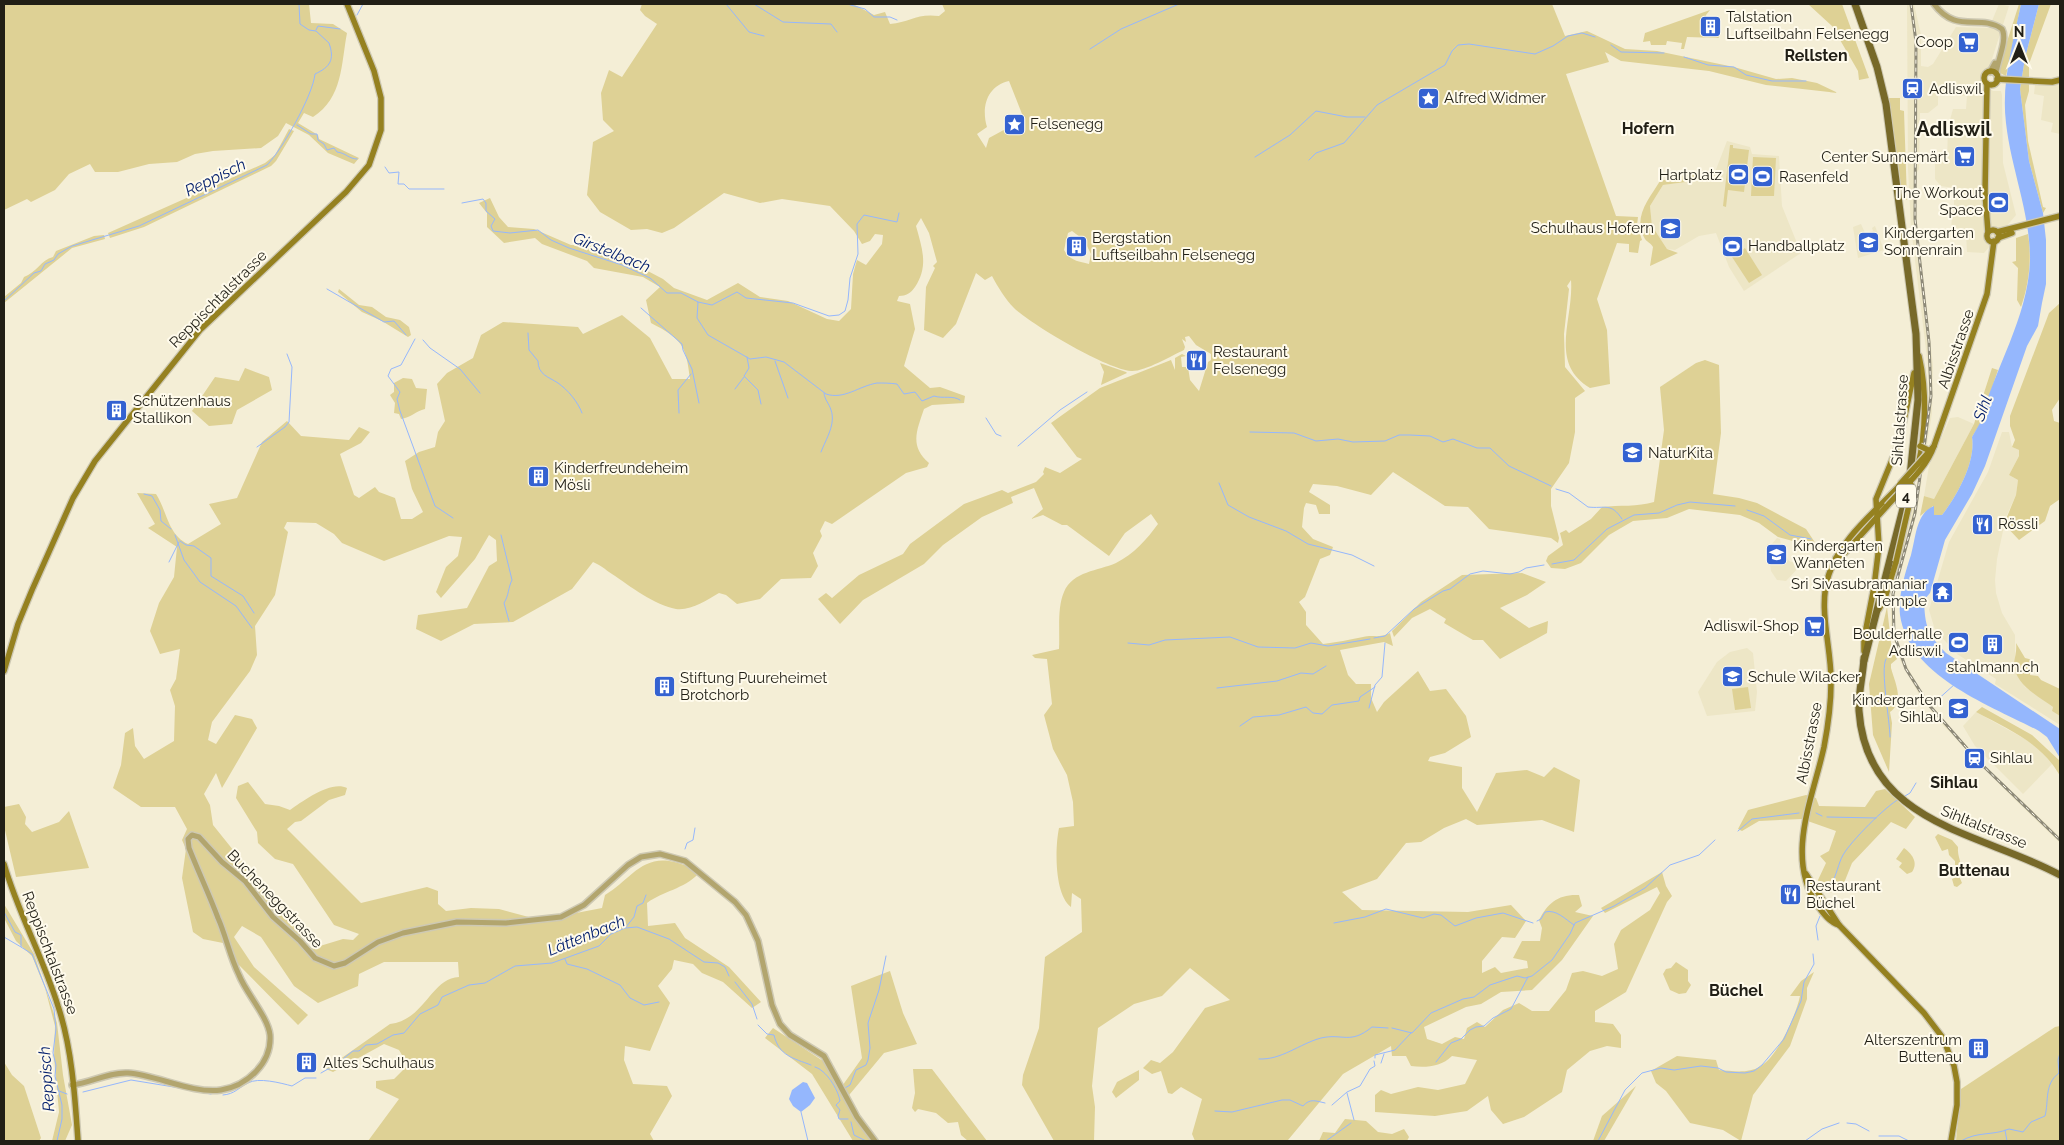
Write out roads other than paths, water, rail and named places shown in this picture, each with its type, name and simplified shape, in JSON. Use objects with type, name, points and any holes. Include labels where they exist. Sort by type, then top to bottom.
[{"type":"main road","name":"Reppischtalstrasse","points":[[4,671],[24,607],[73,498],[95,461],[197,334],[346,192],[368,166],[381,130],[381,98],[374,72],[347,4]]},
{"type":"main road","name":"Sihltalstrasse","points":[[1855,4],[1877,68],[1886,104],[1917,349],[1918,407],[1913,459],[1903,510],[1864,661]]},
{"type":"main road","points":[[1989,84],[1996,76],[2034,82],[2060,80]]},
{"type":"main road","name":"Albisstrasse","points":[[1951,1141],[1957,1104],[1957,1082],[1954,1066],[1943,1038],[1924,1013],[1839,925],[1830,920],[1806,882],[1803,830],[1824,749],[1830,701],[1830,650],[1824,592],[1828,574],[1844,545],[1887,506],[1931,456],[1987,294],[1993,236],[1985,193],[1989,84],[1984,77],[1996,76]]},
{"type":"main road","points":[[1993,236],[2049,221],[2060,216]]},
{"type":"main road","points":[[2049,221],[2060,220]]},
{"type":"main road","name":"Sihltalstrasse","points":[[1914,326],[1912,429],[1904,486],[1864,651],[1859,699],[1861,726],[1876,766],[1892,790],[1915,811],[1964,836],[2026,859],[2060,875]]},
{"type":"main road","points":[[1915,475],[1919,462],[1924,400],[1922,371],[1917,349]]},
{"type":"main road","points":[[1864,651],[1864,638],[1878,564],[1880,531],[1876,514],[1876,499],[1889,471],[1904,423],[1914,373]]},
{"type":"main road","points":[[1920,446],[1928,450]]},
{"type":"main road","name":"Albisstrasse","points":[[1876,514],[1928,450],[1934,446]]},
{"type":"main road","points":[[1878,611],[1885,598],[1896,562],[1913,494],[1913,488],[1909,481],[1899,486]]},
{"type":"main road","name":"Reppischtalstrasse","points":[[4,864],[24,923],[59,1008],[68,1049],[78,1141]]},
{"type":"street","points":[[1934,4],[1944,15],[1956,21],[1990,24],[2002,29],[2004,37],[1997,60],[1996,76]]},
{"type":"street","name":"Bucheneggstrasse","points":[[72,1085],[110,1075],[128,1073],[204,1089],[222,1090],[247,1079],[256,1072],[266,1058],[270,1042],[268,1028],[238,974],[218,917],[189,848],[188,840],[192,835],[199,837],[222,862],[244,881],[273,917],[300,941],[315,958],[334,966],[345,963],[378,942],[403,933],[457,922],[506,923],[565,915],[588,903],[633,861],[648,854],[660,854],[680,858],[694,866],[742,910],[756,935],[772,1005],[780,1024],[790,1035],[824,1056],[857,1117],[875,1141]]},
{"type":"water","points":[[2021,4],[2039,4],[2025,58],[2020,89],[2029,161],[2043,213],[2046,240],[2046,284],[2038,326],[2027,346],[1985,466],[1972,494],[1945,540],[1930,593],[1924,600],[1924,609],[1926,623],[1931,635],[1946,653],[2060,729],[2060,758],[2047,737],[2039,731],[1976,699],[1935,672],[1919,656],[1907,637],[1900,615],[1902,585],[1920,520],[1928,509],[1934,506],[1934,515],[1942,515],[1954,498],[1964,478],[1971,457],[1972,437],[1980,423],[1993,383],[2017,323],[2028,282],[2030,261],[2027,226],[2012,158],[2005,108],[2006,78]]},
{"type":"water","points":[[803,1082],[807,1083],[815,1098],[801,1112],[793,1106],[789,1099],[792,1090]]},
{"type":"waterway","name":"Reppisch","points":[[4,301],[34,273],[41,271],[45,264],[54,260],[58,254],[72,246],[139,226],[267,165],[281,147],[296,122],[309,95],[315,74],[328,66],[331,58],[329,43],[316,31],[309,30],[300,24],[299,4]]},
{"type":"waterway","points":[[357,15],[363,4]]},
{"type":"waterway","points":[[726,4],[749,32],[764,36]]},
{"type":"waterway","points":[[754,4],[783,22],[831,24],[837,32]]},
{"type":"waterway","points":[[835,4],[841,4]]},
{"type":"waterway","points":[[847,4],[865,9],[874,17],[890,17],[897,20]]},
{"type":"waterway","points":[[1090,49],[1121,29],[1179,4]]},
{"type":"waterway","points":[[316,30],[318,26],[340,29]]},
{"type":"waterway","points":[[1309,160],[1316,153],[1344,143],[1377,105],[1445,65],[1452,51],[1458,45],[1469,44],[1535,54],[1553,46],[1568,36],[1582,33],[1595,37]]},
{"type":"waterway","points":[[1611,45],[1621,52],[1664,53]]},
{"type":"waterway","points":[[1684,57],[1708,65],[1734,67],[1746,75],[1772,81],[1806,81]]},
{"type":"waterway","points":[[1255,157],[1290,135],[1316,111],[1347,117],[1365,117]]},
{"type":"waterway","name":"Girstelbach","points":[[297,125],[311,134],[317,134],[318,140],[324,144],[327,150],[334,148],[337,152],[357,159]]},
{"type":"waterway","name":"Girstelbach","points":[[385,167],[389,173],[399,172],[398,184],[404,184],[409,189],[444,189]]},
{"type":"waterway","name":"Girstelbach","points":[[462,203],[483,199],[486,203],[486,211],[495,219],[491,226],[493,231],[510,233],[538,230],[551,240],[569,248],[622,265],[650,278],[667,293],[681,293],[698,302],[697,318],[708,335],[750,359],[766,357],[784,362],[826,394],[845,394],[877,383],[887,383],[897,384],[904,394],[915,392],[922,401],[934,396],[960,400]]},
{"type":"waterway","points":[[698,302],[712,305],[737,292],[746,298],[793,303],[829,316],[839,315],[845,311],[850,278],[858,254],[857,224],[864,215],[897,222],[899,213]]},
{"type":"waterway","points":[[327,289],[384,322],[394,321],[406,335]]},
{"type":"waterway","points":[[641,308],[682,344],[692,369],[699,403]]},
{"type":"waterway","points":[[528,333],[529,350],[538,361],[538,366],[542,373],[569,393],[582,413]]},
{"type":"waterway","points":[[415,339],[401,365],[391,369],[388,376],[400,392],[397,399],[400,411],[435,506],[453,518]]},
{"type":"waterway","points":[[423,340],[430,348],[460,369],[480,393]]},
{"type":"waterway","points":[[257,447],[289,422],[292,367],[287,354]]},
{"type":"waterway","points":[[747,357],[749,368],[744,376],[758,390],[761,404]]},
{"type":"waterway","points":[[775,361],[788,398]]},
{"type":"waterway","points":[[679,413],[678,390],[691,374]]},
{"type":"waterway","points":[[735,389],[744,377]]},
{"type":"waterway","points":[[1018,446],[1060,410],[1087,392]]},
{"type":"waterway","points":[[821,452],[832,421],[831,410],[824,393]]},
{"type":"waterway","points":[[986,418],[996,434],[1001,436]]},
{"type":"waterway","points":[[1250,432],[1294,433],[1316,441],[1338,439],[1353,442],[1385,441],[1399,435],[1430,436],[1443,442],[1453,439],[1477,448],[1490,448],[1509,466],[1551,486]]},
{"type":"waterway","points":[[1219,483],[1228,505],[1249,517],[1286,531],[1308,544],[1352,555],[1374,566]]},
{"type":"waterway","points":[[1556,489],[1569,493],[1588,507],[1611,508],[1622,519]]},
{"type":"waterway","points":[[144,494],[152,496],[160,510],[161,521],[171,529]]},
{"type":"waterway","points":[[1552,564],[1574,560],[1607,529],[1634,515],[1659,513],[1677,505],[1690,502],[1735,506]]},
{"type":"waterway","points":[[1747,510],[1764,516],[1790,535],[1811,539]]},
{"type":"waterway","points":[[175,535],[184,560],[200,582],[236,606],[252,628]]},
{"type":"waterway","points":[[501,535],[512,580],[504,603],[509,621]]},
{"type":"waterway","points":[[180,541],[186,545],[194,546],[211,558],[211,576],[243,596],[254,613]]},
{"type":"waterway","points":[[169,562],[179,542]]},
{"type":"waterway","points":[[1374,638],[1385,636],[1414,609],[1443,591],[1450,589],[1470,574],[1483,571],[1510,574],[1526,568],[1544,565]]},
{"type":"waterway","points":[[1128,643],[1149,645],[1165,640],[1230,637],[1258,647],[1295,648],[1311,643],[1328,646],[1370,639]]},
{"type":"waterway","points":[[1369,708],[1375,685],[1382,677],[1385,643]]},
{"type":"waterway","points":[[1886,659],[1884,673],[1890,737]]},
{"type":"waterway","points":[[1217,688],[1277,681],[1301,673],[1313,674],[1326,666]]},
{"type":"waterway","points":[[1935,702],[1955,684]]},
{"type":"waterway","points":[[1240,726],[1253,717],[1279,715],[1306,707],[1313,713],[1322,714],[1332,705],[1359,701],[1360,697],[1375,687]]},
{"type":"waterway","points":[[1905,796],[1910,793],[1916,783]]},
{"type":"waterway","points":[[1831,884],[1841,858],[1847,849],[1878,816],[1899,799]]},
{"type":"waterway","points":[[1738,831],[1752,819],[1799,813]]},
{"type":"waterway","points":[[1816,813],[1822,816]]},
{"type":"waterway","points":[[1827,817],[1876,818]]},
{"type":"waterway","points":[[685,849],[687,843],[693,840],[695,828]]},
{"type":"waterway","points":[[1392,1028],[1412,1033],[1431,1013],[1463,999],[1474,997],[1490,985],[1517,976],[1525,978],[1532,976],[1552,960],[1570,934],[1575,923],[1614,906],[1645,888],[1670,865],[1699,855],[1715,840]]},
{"type":"waterway","points":[[626,927],[634,917],[637,906],[643,903],[646,895]]},
{"type":"waterway","points":[[1334,923],[1365,917],[1386,909],[1423,918],[1434,914],[1441,915],[1455,926],[1476,918],[1503,913],[1533,923]]},
{"type":"waterway","points":[[1537,921],[1541,919],[1545,912],[1549,911],[1560,915],[1574,925]]},
{"type":"waterway","name":"Reppisch","points":[[4,912],[15,932],[21,935],[21,947],[32,954],[54,1009],[56,1029],[53,1053],[56,1065],[55,1076],[62,1105],[62,1119],[57,1141]]},
{"type":"waterway","points":[[1818,940],[1816,926],[1820,916]]},
{"type":"waterway","name":"Lättenbach","points":[[321,1073],[328,1069],[338,1069],[344,1058],[353,1051],[359,1051],[366,1045],[377,1044],[393,1035],[404,1033],[420,1014],[438,1005],[442,997],[469,985],[485,983],[515,966],[552,963],[599,946],[611,934],[625,928],[637,927],[669,939],[704,962],[718,963],[725,967],[729,976]]},
{"type":"waterway","points":[[4,937],[21,947]]},
{"type":"waterway","points":[[1598,1141],[1625,1090],[1642,1073],[1661,1068],[1674,1070],[1701,1066],[1718,1068],[1726,1072],[1745,1073],[1754,1071],[1762,1065],[1784,1039],[1801,1001],[1804,982],[1814,964],[1813,954]]},
{"type":"waterway","points":[[845,1088],[850,1085],[856,1070],[866,1065],[868,1060],[870,1048],[868,1023],[879,990],[886,956]]},
{"type":"waterway","points":[[565,959],[567,964],[587,969],[620,985],[630,998],[644,1005],[659,1002]]},
{"type":"waterway","points":[[1436,1062],[1451,1043],[1461,1039],[1470,1030],[1484,1026],[1493,1018],[1511,1009],[1528,977]]},
{"type":"waterway","name":"Lättenbach","points":[[735,982],[752,1004],[757,1019]]},
{"type":"waterway","name":"Lättenbach","points":[[758,1025],[767,1034],[774,1035],[779,1048],[783,1052],[811,1065]]},
{"type":"waterway","points":[[1259,1059],[1275,1057],[1321,1038],[1352,1037],[1358,1036],[1372,1027],[1388,1028]]},
{"type":"waterway","points":[[1375,1058],[1375,1055],[1395,1050],[1411,1033]]},
{"type":"waterway","points":[[1961,1141],[1973,1136],[2009,1129],[2023,1132],[2031,1122],[2045,1116],[2049,1087],[2054,1077],[2059,1073],[2058,1060],[2060,1053]]},
{"type":"waterway","points":[[1381,1063],[1384,1054]]},
{"type":"waterway","points":[[1332,1105],[1347,1092],[1360,1086],[1370,1069],[1375,1066],[1374,1061]]},
{"type":"waterway","name":"Lättenbach","points":[[815,1067],[827,1076],[837,1091],[840,1101],[836,1105],[840,1110],[839,1119],[848,1119]]},
{"type":"waterway","name":"Lättenbach","points":[[223,1095],[234,1092],[252,1081],[270,1081],[292,1086],[305,1078],[316,1078]]},
{"type":"waterway","name":"Lättenbach","points":[[83,1092],[131,1080],[180,1088]]},
{"type":"waterway","name":"Reppisch","points":[[59,1091],[67,1094]]},
{"type":"waterway","name":"Lättenbach","points":[[199,1092],[211,1094]]},
{"type":"waterway","points":[[1347,1093],[1354,1120]]},
{"type":"waterway","points":[[1215,1111],[1232,1112],[1282,1100],[1290,1100],[1303,1106],[1311,1101],[1325,1103]]},
{"type":"waterway","points":[[801,1112],[808,1141]]},
{"type":"waterway","name":"Lättenbach","points":[[851,1122],[854,1135],[866,1141]]},
{"type":"waterway","points":[[1326,1141],[1351,1123]]},
{"type":"waterway","points":[[1805,1141],[1822,1129],[1839,1123]]},
{"type":"waterway","points":[[1847,1123],[1856,1124],[1869,1131]]},
{"type":"waterway","points":[[2005,1130],[2007,1141]]},
{"type":"waterway","points":[[1879,1136],[1899,1136],[1909,1141]]},
{"type":"railway","points":[[1911,4],[1916,42],[1915,219],[1929,342],[1931,396],[1915,513],[1893,594],[1894,634],[1906,669],[1929,705],[1978,761],[2060,840]]},
{"type":"place","name":"Talstation Luftseilbahn Felsenegg","points":[[1710,26]]},
{"type":"place","name":"Coop","points":[[1969,42]]},
{"type":"place","name":"Adliswil","points":[[1913,89]]},
{"type":"place","name":"Alfred Widmer","points":[[1428,98]]},
{"type":"place","name":"Felsenegg","points":[[1014,124]]},
{"type":"place","name":"Center Sunnemärt","points":[[1964,157]]},
{"type":"place","name":"Hartplatz","points":[[1738,175]]},
{"type":"place","name":"Rasenfeld","points":[[1763,177]]},
{"type":"place","name":"The Workout Space","points":[[1999,202]]},
{"type":"place","name":"Schulhaus Hofern","points":[[1670,228]]},
{"type":"place","name":"Kindergarten Sonnenrain","points":[[1868,242]]},
{"type":"place","name":"Handballplatz","points":[[1732,246]]},
{"type":"place","name":"Bergstation Luftseilbahn Felsenegg","points":[[1076,247]]},
{"type":"place","name":"Restaurant Felsenegg","points":[[1197,361]]},
{"type":"place","name":"Schützenhaus Stallikon","points":[[117,410]]},
{"type":"place","name":"NaturKita","points":[[1632,453]]},
{"type":"place","name":"Kinderfreundeheim Mösli","points":[[538,477]]},
{"type":"place","name":"Rössli","points":[[1982,524]]},
{"type":"place","name":"Kindergarten Wanneten","points":[[1777,555]]},
{"type":"place","name":"Sri Sivasubramaniar Temple","points":[[1943,593]]},
{"type":"place","name":"Adliswil-Shop","points":[[1815,626]]},
{"type":"place","name":"Boulderhalle Adliswil","points":[[1958,643]]},
{"type":"place","name":"stahlmann.ch","points":[[1993,644]]},
{"type":"place","name":"Schule Wilacker","points":[[1732,677]]},
{"type":"place","name":"Stiftung Puureheimet Brotchorb","points":[[664,687]]},
{"type":"place","name":"Kindergarten Sihlau","points":[[1958,709]]},
{"type":"place","name":"Sihlau","points":[[1974,758]]},
{"type":"place","name":"Restaurant Büchel","points":[[1790,895]]},
{"type":"place","name":"Alterszentrum Buttenau","points":[[1978,1049]]},
{"type":"place","name":"Altes Schulhaus","points":[[307,1063]]},
{"type":"district","name":"Rellsten","points":[[1816,55]]},
{"type":"district","name":"Hofern","points":[[1648,128]]},
{"type":"district","name":"Adliswil","points":[[1954,129]]},
{"type":"district","name":"Sihlau","points":[[1954,782]]},
{"type":"district","name":"Buttenau","points":[[1974,870]]},
{"type":"district","name":"Büchel","points":[[1736,990]]},
{"type":"water label","name":"Sihl","points":[[1982,408]]}]
